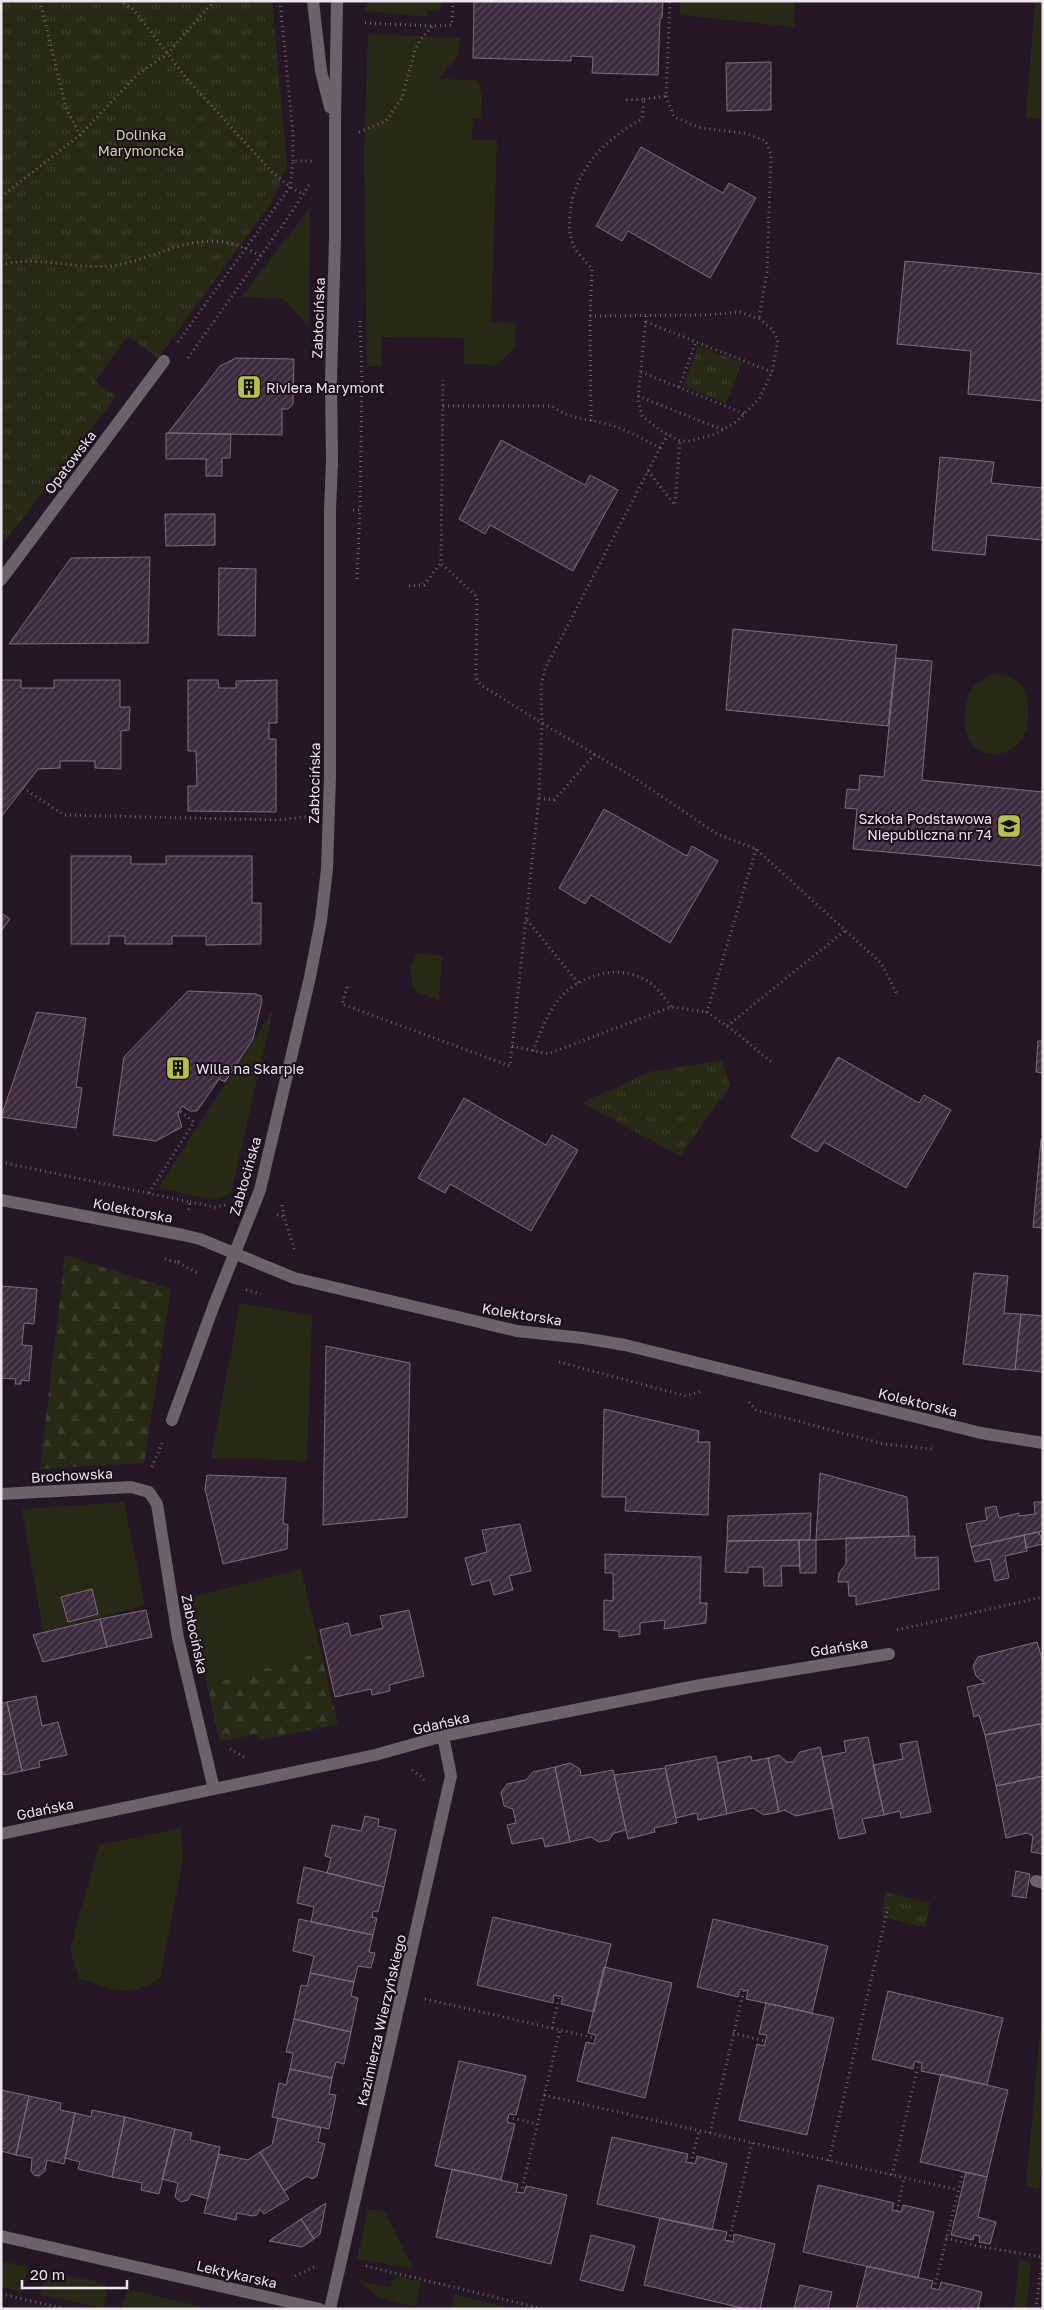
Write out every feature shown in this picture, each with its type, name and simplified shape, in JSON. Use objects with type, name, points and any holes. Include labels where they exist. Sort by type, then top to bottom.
[{"type":"street","name":"Zabłocińska","points":[[313,1],[321,71],[334,123]]},
{"type":"street","name":"Zabłocińska","points":[[172,1420],[260,1190],[310,977],[321,920],[327,869],[330,776],[331,380],[335,239],[334,123],[337,1]]},
{"type":"street","name":"Opatowska","points":[[1,580],[164,361]]},
{"type":"street","name":"Kolektorska","points":[[1,1200],[200,1239],[234,1255],[294,1278],[475,1322],[517,1331],[583,1338],[625,1345],[981,1433],[1043,1443]]},
{"type":"street","name":"Brochowska","points":[[1,1494],[131,1487],[144,1490]]},
{"type":"street","name":"Zabłocińska","points":[[144,1490],[149,1492],[156,1504],[178,1638],[214,1789]]},
{"type":"street","name":"Gdańska","points":[[1,1834],[375,1756],[443,1736],[701,1685],[889,1654]]},
{"type":"street","name":"Kazimierza Wierzyńskiego","points":[[330,2309],[342,2263],[451,1776],[443,1736]]},
{"type":"street","name":"Lektykarska","points":[[1,2236],[320,2309]]},
{"type":"path","points":[[40,1],[66,108],[80,135]]},
{"type":"path","points":[[119,1],[133,9],[188,80],[266,165],[290,187],[303,194]]},
{"type":"path","points":[[1,197],[80,135],[138,74],[167,54],[214,1]]},
{"type":"path","points":[[164,361],[290,187],[294,133],[280,1]]},
{"type":"path","points":[[365,23],[452,25],[453,1]]},
{"type":"path","points":[[670,1],[666,96],[674,117],[701,128],[744,133],[766,141],[771,155],[767,272],[759,319]]},
{"type":"path","points":[[358,132],[386,121],[402,98],[415,50],[433,26]]},
{"type":"path","points":[[625,100],[666,96]]},
{"type":"path","points":[[592,421],[590,316],[592,269],[574,247],[569,231],[575,188],[582,172],[604,146],[626,128],[642,119],[644,99]]},
{"type":"path","points":[[310,151],[312,170]]},
{"type":"path","points":[[293,161],[335,161]]},
{"type":"path","points":[[185,363],[261,256],[312,178],[312,188]]},
{"type":"path","points":[[1,265],[9,263],[51,263],[108,266],[140,260],[181,245],[214,241],[246,248],[261,256]]},
{"type":"path","points":[[590,316],[706,315],[740,312],[759,319],[772,329],[778,340],[772,372],[759,399],[737,421],[723,430],[691,441],[680,441],[668,435],[642,416],[638,396],[646,316]]},
{"type":"path","points":[[646,322],[772,372]]},
{"type":"path","points":[[679,387],[696,342]]},
{"type":"path","points":[[641,372],[745,414]]},
{"type":"path","points":[[409,586],[424,585],[441,563],[443,380]]},
{"type":"path","points":[[638,396],[723,430]]},
{"type":"path","points":[[443,406],[552,406],[565,416],[592,421],[628,432],[660,448]]},
{"type":"path","points":[[347,987],[342,1004],[510,1066],[540,798],[541,686],[545,669],[668,435]]},
{"type":"path","points":[[648,471],[675,505],[680,441]]},
{"type":"path","points":[[441,563],[477,597],[476,678],[481,684],[595,754],[717,834],[756,849],[881,963],[897,994]]},
{"type":"path","points":[[540,798],[554,800],[595,754]]},
{"type":"path","points":[[23,788],[64,815],[277,820],[306,817]]},
{"type":"path","points":[[305,825],[307,809]]},
{"type":"path","points":[[707,1012],[756,849]]},
{"type":"path","points":[[526,919],[579,984]]},
{"type":"path","points":[[727,1026],[846,930]]},
{"type":"path","points":[[532,1051],[548,1016],[566,992],[593,975],[616,971],[640,977],[656,988],[671,1007]]},
{"type":"path","points":[[512,1046],[548,1054],[671,1007],[707,1012],[772,1062]]},
{"type":"path","points":[[149,1193],[194,1122],[180,1111]]},
{"type":"path","points":[[1,1162],[190,1202],[183,1235]]},
{"type":"path","points":[[551,1360],[686,1396],[712,1389]]},
{"type":"path","points":[[740,1398],[749,1401],[756,1410],[884,1444],[933,1449]]},
{"type":"path","points":[[410,1769],[422,1777],[425,1784]]},
{"type":"path","points":[[829,2161],[888,1907]]},
{"type":"path","points":[[710,2133],[744,1990]]},
{"type":"path","points":[[552,2028],[559,1996]]},
{"type":"path","points":[[433,2001],[595,2038]]},
{"type":"path","points":[[521,2192],[560,2030]]},
{"type":"path","points":[[733,2033],[766,2041]]},
{"type":"path","points":[[892,2175],[919,2062]]},
{"type":"path","points":[[544,2095],[958,2190]]},
{"type":"path","points":[[508,2117],[537,2124]]},
{"type":"path","points":[[691,2163],[699,2130]]},
{"type":"path","points":[[729,2242],[752,2143]]},
{"type":"path","points":[[934,2289],[963,2172]]},
{"type":"path","points":[[897,2211],[904,2178]]},
{"type":"path","points":[[946,2238],[978,2246],[1042,2257]]},
{"type":"path","points":[[1036,2309],[1043,2253]]},
{"type":"path","points":[[287,2274],[296,2276],[315,2266],[342,2263],[374,2266],[544,2309]]},
{"type":"path","points":[[1,2294],[66,2309]]},
{"type":"green space","name":"Dolinka Marymoncka","points":[[1,1],[272,1],[287,166],[271,203],[158,358],[128,336],[95,381],[116,396],[1,546]]},
{"type":"green space","points":[[368,1],[442,1],[441,11],[428,10],[427,17],[365,11]]},
{"type":"green space","points":[[680,1],[795,1],[794,27],[680,15]]},
{"type":"green space","points":[[1035,1],[1043,1],[1043,120],[1026,118]]},
{"type":"green space","points":[[368,34],[460,38],[458,56],[438,79],[477,80],[482,93],[481,118],[473,119],[472,140],[497,140],[491,322],[516,323],[514,349],[496,365],[464,364],[464,338],[382,337],[381,367],[367,366],[364,155]]},
{"type":"green space","points":[[310,208],[309,327],[283,299],[241,297]]},
{"type":"green space","points":[[698,346],[742,363],[726,403],[683,386]]},
{"type":"green space","points":[[994,674],[1011,677],[1021,686],[1028,706],[1028,722],[1023,737],[1014,748],[1002,753],[989,754],[977,749],[972,744],[968,738],[964,717],[972,689],[979,682]]},
{"type":"green space","points":[[417,953],[442,956],[439,1000],[419,993],[413,987],[410,969]]},
{"type":"green space","points":[[273,1010],[231,1194],[215,1200],[158,1188]]},
{"type":"green space","points":[[722,1060],[730,1086],[680,1156],[582,1103],[649,1072]]},
{"type":"green space","points":[[65,1255],[171,1289],[144,1463],[40,1469]]},
{"type":"green space","points":[[240,1303],[312,1316],[307,1461],[211,1458]]},
{"type":"green space","points":[[124,1502],[145,1606],[43,1632],[22,1509]]},
{"type":"green space","points":[[301,1569],[321,1652],[207,1685],[188,1598]]},
{"type":"green space","points":[[321,1652],[338,1724],[261,1740],[255,1734],[220,1742],[207,1685]]},
{"type":"green space","points":[[181,1828],[183,1859],[160,1979],[128,1991],[79,1979],[70,1950],[99,1845]]},
{"type":"green space","points":[[886,1892],[931,1903],[925,1928],[881,1916]]},
{"type":"green space","points":[[1043,2000],[1043,2158],[1039,2189],[1026,2186]]},
{"type":"green space","points":[[368,2209],[385,2212],[413,2269],[357,2259]]},
{"type":"green space","points":[[1019,2260],[1031,2262],[1026,2309],[1014,2309]]},
{"type":"green space","points":[[1,2261],[28,2267],[22,2292],[1,2287]]},
{"type":"green space","points":[[47,2271],[106,2284],[107,2295],[104,2309],[40,2294]]},
{"type":"green space","points":[[399,2276],[421,2282],[415,2307],[378,2297],[361,2282],[391,2287],[391,2282]]},
{"type":"green space","points":[[128,2289],[207,2308],[120,2309]]},
{"type":"green space","points":[[454,2294],[514,2309],[450,2309]]},
{"type":"building","points":[[474,1],[663,1],[662,18],[660,18],[658,75],[592,73],[593,57],[571,56],[571,61],[473,58]]},
{"type":"building","points":[[771,62],[771,110],[727,111],[726,63]]},
{"type":"building","points":[[641,147],[723,193],[729,183],[756,198],[710,278],[628,231],[622,241],[596,226]]},
{"type":"building","points":[[905,261],[1043,274],[1043,401],[968,394],[971,351],[897,344]]},
{"type":"building","name":"Riviera Marymont","points":[[236,358],[294,359],[293,404],[288,409],[282,409],[282,435],[168,433],[220,366]]},
{"type":"building","points":[[166,433],[231,434],[230,458],[222,458],[222,476],[206,476],[206,459],[166,459]]},
{"type":"building","points":[[501,440],[585,485],[590,475],[618,490],[573,571],[490,525],[485,534],[459,519]]},
{"type":"building","points":[[940,457],[994,462],[991,483],[1043,488],[1043,540],[987,535],[985,555],[932,550]]},
{"type":"building","points":[[165,514],[215,514],[215,545],[166,546]]},
{"type":"building","points":[[150,557],[148,643],[9,644],[71,558]]},
{"type":"building","points":[[219,568],[256,569],[255,636],[218,635]]},
{"type":"building","points":[[733,629],[897,645],[888,726],[726,710]]},
{"type":"building","points":[[896,658],[932,661],[922,780],[1043,792],[1043,866],[853,849],[857,809],[845,808],[847,789],[859,790],[860,775],[884,777]]},
{"type":"building","points":[[3,680],[21,680],[21,688],[54,688],[54,680],[120,680],[120,707],[130,707],[129,730],[121,731],[121,769],[95,768],[95,761],[60,761],[60,768],[38,769],[1,817],[1,682]]},
{"type":"building","points":[[188,680],[218,680],[219,688],[236,688],[236,681],[277,680],[277,723],[269,723],[269,739],[276,739],[276,812],[188,811],[188,786],[197,786],[196,751],[188,751]]},
{"type":"building","points":[[604,809],[687,856],[692,846],[718,861],[670,943],[591,895],[585,904],[559,888]]},
{"type":"building","points":[[71,856],[131,856],[131,864],[166,864],[166,856],[252,856],[252,903],[261,903],[261,944],[206,945],[206,936],[172,936],[172,944],[125,944],[125,936],[109,936],[109,944],[71,944]]},
{"type":"building","points":[[1,913],[10,919],[1,931]]},
{"type":"building","name":"Willa na Skarpie","points":[[188,991],[256,994],[261,996],[262,1001],[253,1039],[225,1082],[219,1079],[197,1111],[190,1111],[182,1106],[178,1114],[182,1127],[156,1141],[113,1135],[124,1057]]},
{"type":"building","points":[[37,1012],[86,1018],[76,1087],[82,1088],[76,1128],[1,1117]]},
{"type":"building","points":[[1038,1041],[1043,1041],[1043,1073],[1036,1072]]},
{"type":"building","points":[[838,1057],[919,1103],[924,1095],[951,1110],[906,1188],[824,1142],[817,1152],[791,1137]]},
{"type":"building","points":[[464,1098],[546,1145],[552,1135],[578,1150],[531,1231],[450,1184],[445,1193],[418,1178]]},
{"type":"building","points":[[1041,1139],[1043,1140],[1043,1228],[1033,1227]]},
{"type":"building","points":[[974,1273],[1008,1276],[1004,1313],[1021,1314],[1015,1370],[963,1364]]},
{"type":"building","points":[[1,1286],[37,1289],[34,1324],[24,1323],[22,1345],[32,1346],[29,1381],[21,1380],[21,1384],[15,1384],[16,1379],[1,1378]]},
{"type":"building","points":[[1021,1314],[1043,1316],[1043,1372],[1015,1369]]},
{"type":"building","points":[[326,1346],[410,1363],[407,1517],[323,1525]]},
{"type":"building","points":[[604,1409],[699,1431],[698,1442],[710,1442],[708,1515],[625,1511],[626,1497],[602,1497]]},
{"type":"building","points":[[820,1473],[907,1497],[909,1536],[816,1540]]},
{"type":"building","points":[[207,1475],[286,1478],[283,1523],[288,1525],[287,1549],[223,1564],[205,1489]]},
{"type":"building","points":[[1034,1502],[1043,1502],[1043,1531],[971,1547],[966,1524],[987,1520],[985,1508],[996,1506],[999,1518],[1019,1513],[1019,1516],[1035,1514]]},
{"type":"building","points":[[811,1513],[810,1540],[727,1541],[728,1516]]},
{"type":"building","points":[[520,1524],[531,1571],[509,1576],[513,1590],[494,1595],[490,1580],[472,1585],[465,1558],[487,1552],[482,1530]]},
{"type":"building","points":[[1039,1532],[1043,1544],[1026,1548],[1024,1535]]},
{"type":"building","points":[[1024,1535],[1027,1551],[1005,1556],[1009,1578],[995,1581],[990,1559],[975,1562],[971,1547]]},
{"type":"building","points":[[915,1536],[915,1558],[938,1557],[939,1589],[856,1605],[856,1596],[849,1596],[848,1582],[838,1582],[839,1573],[846,1564],[846,1538]]},
{"type":"building","points":[[799,1540],[800,1566],[781,1566],[782,1586],[764,1586],[763,1567],[748,1567],[748,1573],[725,1572],[727,1541]]},
{"type":"building","points":[[799,1540],[816,1540],[816,1573],[800,1573]]},
{"type":"building","points":[[605,1554],[701,1557],[700,1603],[707,1603],[706,1623],[664,1629],[665,1620],[640,1623],[640,1634],[619,1637],[619,1631],[604,1630],[604,1600],[613,1601],[613,1573],[605,1573]]},
{"type":"building","points":[[92,1589],[98,1614],[68,1622],[61,1597]]},
{"type":"building","points":[[146,1610],[152,1637],[107,1647],[100,1619]]},
{"type":"building","points":[[409,1610],[424,1676],[389,1685],[390,1691],[372,1695],[371,1689],[335,1697],[320,1630],[348,1623],[351,1636],[383,1628],[380,1616]]},
{"type":"building","points":[[100,1619],[107,1647],[43,1662],[33,1635]]},
{"type":"building","points":[[1037,1642],[1043,1662],[1043,1723],[985,1735],[979,1715],[974,1717],[967,1687],[985,1683],[976,1676],[973,1666],[978,1657]]},
{"type":"building","points":[[36,1696],[42,1726],[58,1722],[67,1755],[39,1761],[40,1767],[22,1771],[7,1702]]},
{"type":"building","points":[[7,1702],[22,1771],[4,1775],[1,1769],[1,1704]]},
{"type":"building","points":[[1041,1724],[1043,1776],[996,1786],[985,1735]]},
{"type":"building","points":[[868,1737],[884,1815],[862,1819],[866,1833],[839,1839],[822,1757],[846,1752],[844,1741]]},
{"type":"building","points":[[917,1741],[931,1812],[901,1818],[900,1811],[884,1815],[873,1765],[903,1759],[900,1744]]},
{"type":"building","points":[[820,1747],[833,1808],[796,1816],[784,1810],[779,1812],[768,1758],[779,1755],[787,1762],[793,1762],[800,1752]]},
{"type":"building","points":[[716,1756],[727,1814],[698,1820],[697,1813],[676,1818],[665,1766]]},
{"type":"building","points":[[751,1756],[752,1761],[768,1758],[779,1812],[764,1815],[753,1808],[727,1814],[717,1763]]},
{"type":"building","points":[[570,1763],[580,1769],[581,1776],[613,1770],[626,1830],[614,1833],[609,1840],[599,1842],[591,1837],[570,1842],[555,1767]]},
{"type":"building","points":[[555,1767],[570,1842],[545,1847],[543,1838],[512,1844],[507,1825],[516,1823],[513,1809],[504,1806],[501,1792],[507,1784],[526,1780],[533,1772]]},
{"type":"building","points":[[665,1768],[677,1823],[654,1828],[655,1832],[628,1839],[614,1775]]},
{"type":"building","points":[[1043,1776],[1043,1854],[1031,1852],[1033,1836],[1027,1833],[1006,1838],[996,1786]]},
{"type":"building","points":[[365,1816],[379,1819],[378,1826],[396,1830],[384,1887],[327,1873],[331,1858],[325,1856],[332,1825],[361,1831]]},
{"type":"building","points":[[304,1867],[384,1887],[378,1912],[373,1911],[372,1917],[377,1918],[373,1935],[311,1922],[314,1907],[297,1903]]},
{"type":"building","points":[[1016,1871],[1030,1874],[1026,1898],[1012,1896]]},
{"type":"building","points":[[493,1917],[611,1944],[594,2012],[561,2004],[563,1997],[554,1995],[553,2003],[477,1985]]},
{"type":"building","points":[[299,1919],[373,1935],[369,1952],[375,1953],[371,1968],[358,1966],[354,1982],[310,1973],[314,1956],[293,1951]]},
{"type":"building","points":[[713,1919],[828,1946],[812,2013],[746,1999],[748,1991],[740,1989],[738,1997],[697,1987]]},
{"type":"building","points":[[604,1967],[672,1983],[645,2098],[577,2081],[586,2042],[594,2044],[596,2035],[588,2033]]},
{"type":"building","points":[[310,1973],[354,1982],[351,1996],[358,1998],[351,2032],[294,2019],[301,1985],[307,1986]]},
{"type":"building","points":[[888,1991],[1003,2018],[987,2085],[921,2071],[922,2063],[915,2061],[913,2069],[872,2059]]},
{"type":"building","points":[[766,2003],[834,2018],[807,2135],[739,2120],[757,2044],[764,2046],[767,2035],[759,2034]]},
{"type":"building","points":[[294,2019],[351,2032],[344,2064],[336,2062],[332,2078],[290,2069],[293,2053],[286,2052]]},
{"type":"building","points":[[459,2061],[526,2076],[516,2115],[509,2114],[508,2117],[507,2122],[515,2124],[501,2180],[435,2166]]},
{"type":"building","points":[[290,2069],[332,2078],[329,2094],[336,2095],[329,2129],[272,2117],[279,2083],[286,2085]]},
{"type":"building","points":[[941,2074],[1008,2090],[987,2177],[920,2162]]},
{"type":"building","points":[[1,2090],[29,2096],[16,2155],[1,2151]]},
{"type":"building","points":[[29,2096],[61,2103],[60,2110],[75,2113],[64,2164],[47,2160],[45,2171],[39,2176],[34,2175],[31,2171],[32,2158],[16,2155]]},
{"type":"building","points":[[92,2110],[125,2117],[112,2177],[78,2169],[80,2162],[65,2158],[75,2113],[91,2117]]},
{"type":"building","points":[[125,2117],[175,2129],[159,2194],[141,2190],[142,2183],[112,2177]]},
{"type":"building","points":[[278,2118],[321,2128],[318,2142],[325,2144],[317,2176],[312,2179],[307,2176],[284,2191],[260,2152],[272,2145]]},
{"type":"building","points":[[175,2129],[192,2133],[190,2140],[220,2147],[208,2199],[191,2194],[188,2200],[181,2202],[175,2197],[178,2183],[162,2179]]},
{"type":"building","points":[[612,2137],[688,2154],[686,2162],[695,2164],[697,2156],[727,2164],[712,2230],[597,2204]]},
{"type":"building","points":[[260,2152],[289,2199],[264,2214],[260,2209],[257,2215],[253,2216],[237,2213],[236,2220],[204,2213],[219,2154],[248,2160]]},
{"type":"building","points":[[452,2169],[518,2184],[516,2192],[524,2193],[526,2186],[567,2195],[551,2264],[436,2237]]},
{"type":"building","points":[[966,2172],[987,2177],[978,2217],[996,2222],[990,2244],[979,2242],[980,2236],[974,2235],[973,2240],[951,2235]]},
{"type":"building","points":[[818,2185],[894,2203],[892,2210],[901,2212],[903,2205],[934,2212],[918,2278],[803,2252]]},
{"type":"building","points":[[326,2203],[320,2234],[314,2239],[301,2219]]},
{"type":"building","points":[[660,2218],[727,2232],[725,2240],[733,2242],[734,2234],[775,2244],[760,2309],[746,2309],[644,2285]]},
{"type":"building","points":[[301,2219],[314,2239],[302,2247],[269,2241]]},
{"type":"building","points":[[591,2235],[635,2246],[623,2291],[580,2280]]},
{"type":"building","points":[[867,2266],[933,2281],[931,2288],[939,2290],[941,2282],[982,2292],[978,2309],[856,2309]]},
{"type":"building","points":[[800,2285],[832,2292],[828,2309],[794,2309]]},
{"type":"place","name":"Riviera Marymont","points":[[249,387]]},
{"type":"place","name":"Szkoła Podstawowa Niepubliczna nr 74","points":[[1009,826]]},
{"type":"place","name":"Willa na Skarpie","points":[[178,1068]]}]
